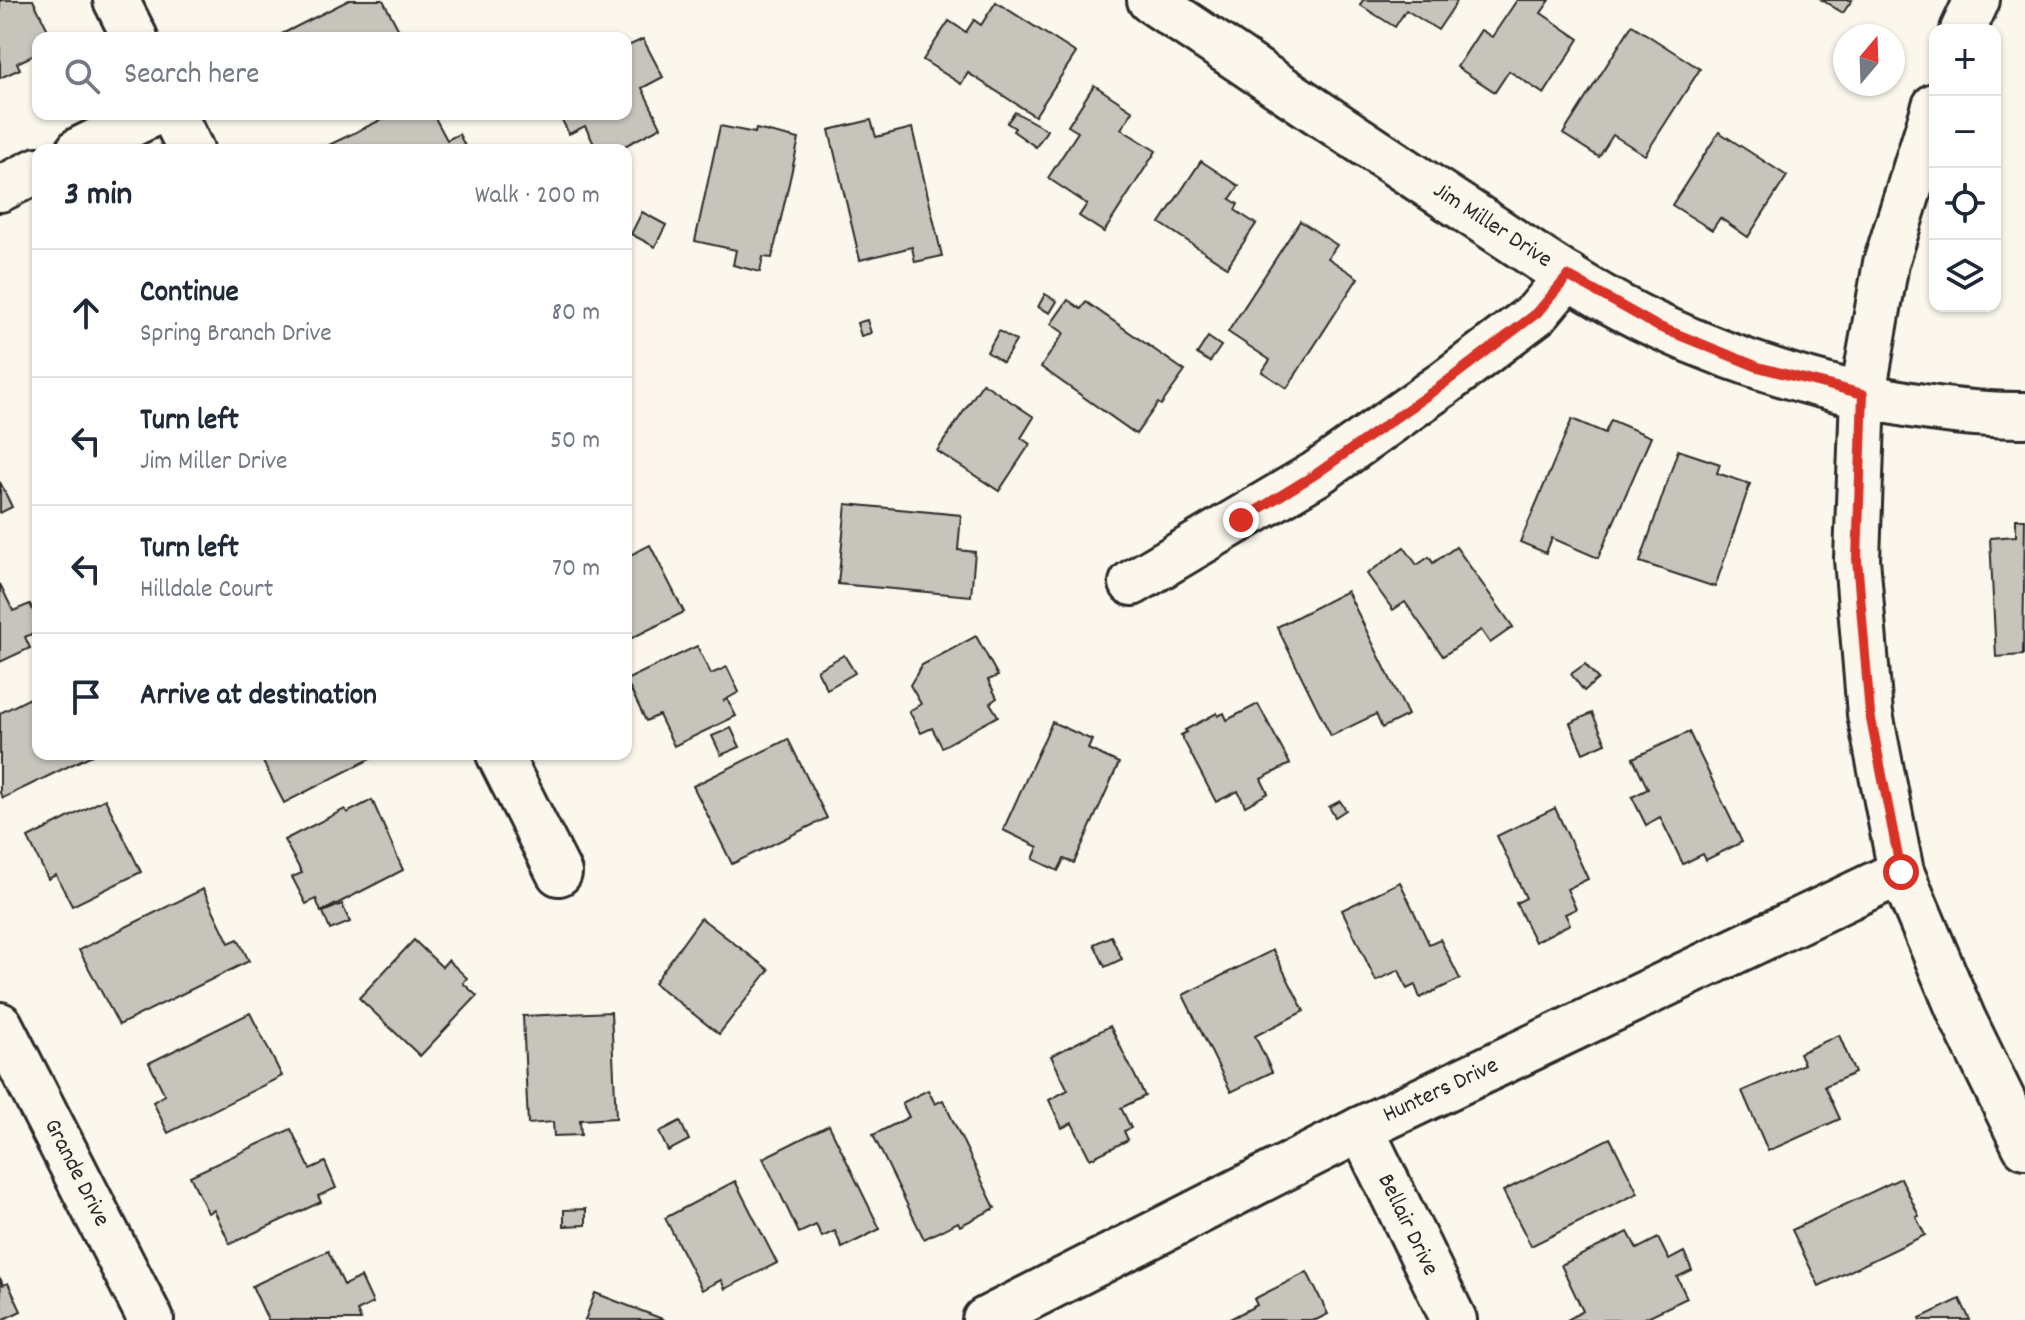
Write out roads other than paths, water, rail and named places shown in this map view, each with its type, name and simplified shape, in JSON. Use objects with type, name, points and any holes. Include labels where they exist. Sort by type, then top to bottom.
[{"type":"street","points":[[116,0],[132,32]]},
{"type":"street","name":"Jim Miller Drive","points":[[1150,0],[1568,276],[1671,332],[1758,367],[1863,394],[1979,415],[2025,415]]},
{"type":"street","points":[[1966,24],[1977,0]]},
{"type":"street","points":[[91,144],[140,120]]},
{"type":"street","points":[[176,120],[188,144]]},
{"type":"street","points":[[1929,125],[1886,263],[1863,394],[1858,575],[1870,714],[1901,872],[1963,1019],[2025,1146]]},
{"type":"street","points":[[0,189],[32,173]]},
{"type":"street","points":[[1132,583],[1316,474],[1537,313],[1568,276]]},
{"type":"street","points":[[502,760],[559,873]]},
{"type":"street","name":"Hunters Drive","points":[[985,1320],[1361,1129],[1901,872]]},
{"type":"street","name":"Grande Drive","points":[[0,1025],[151,1320]]},
{"type":"street","name":"Bellair Drive","points":[[1361,1129],[1454,1320]]}]
